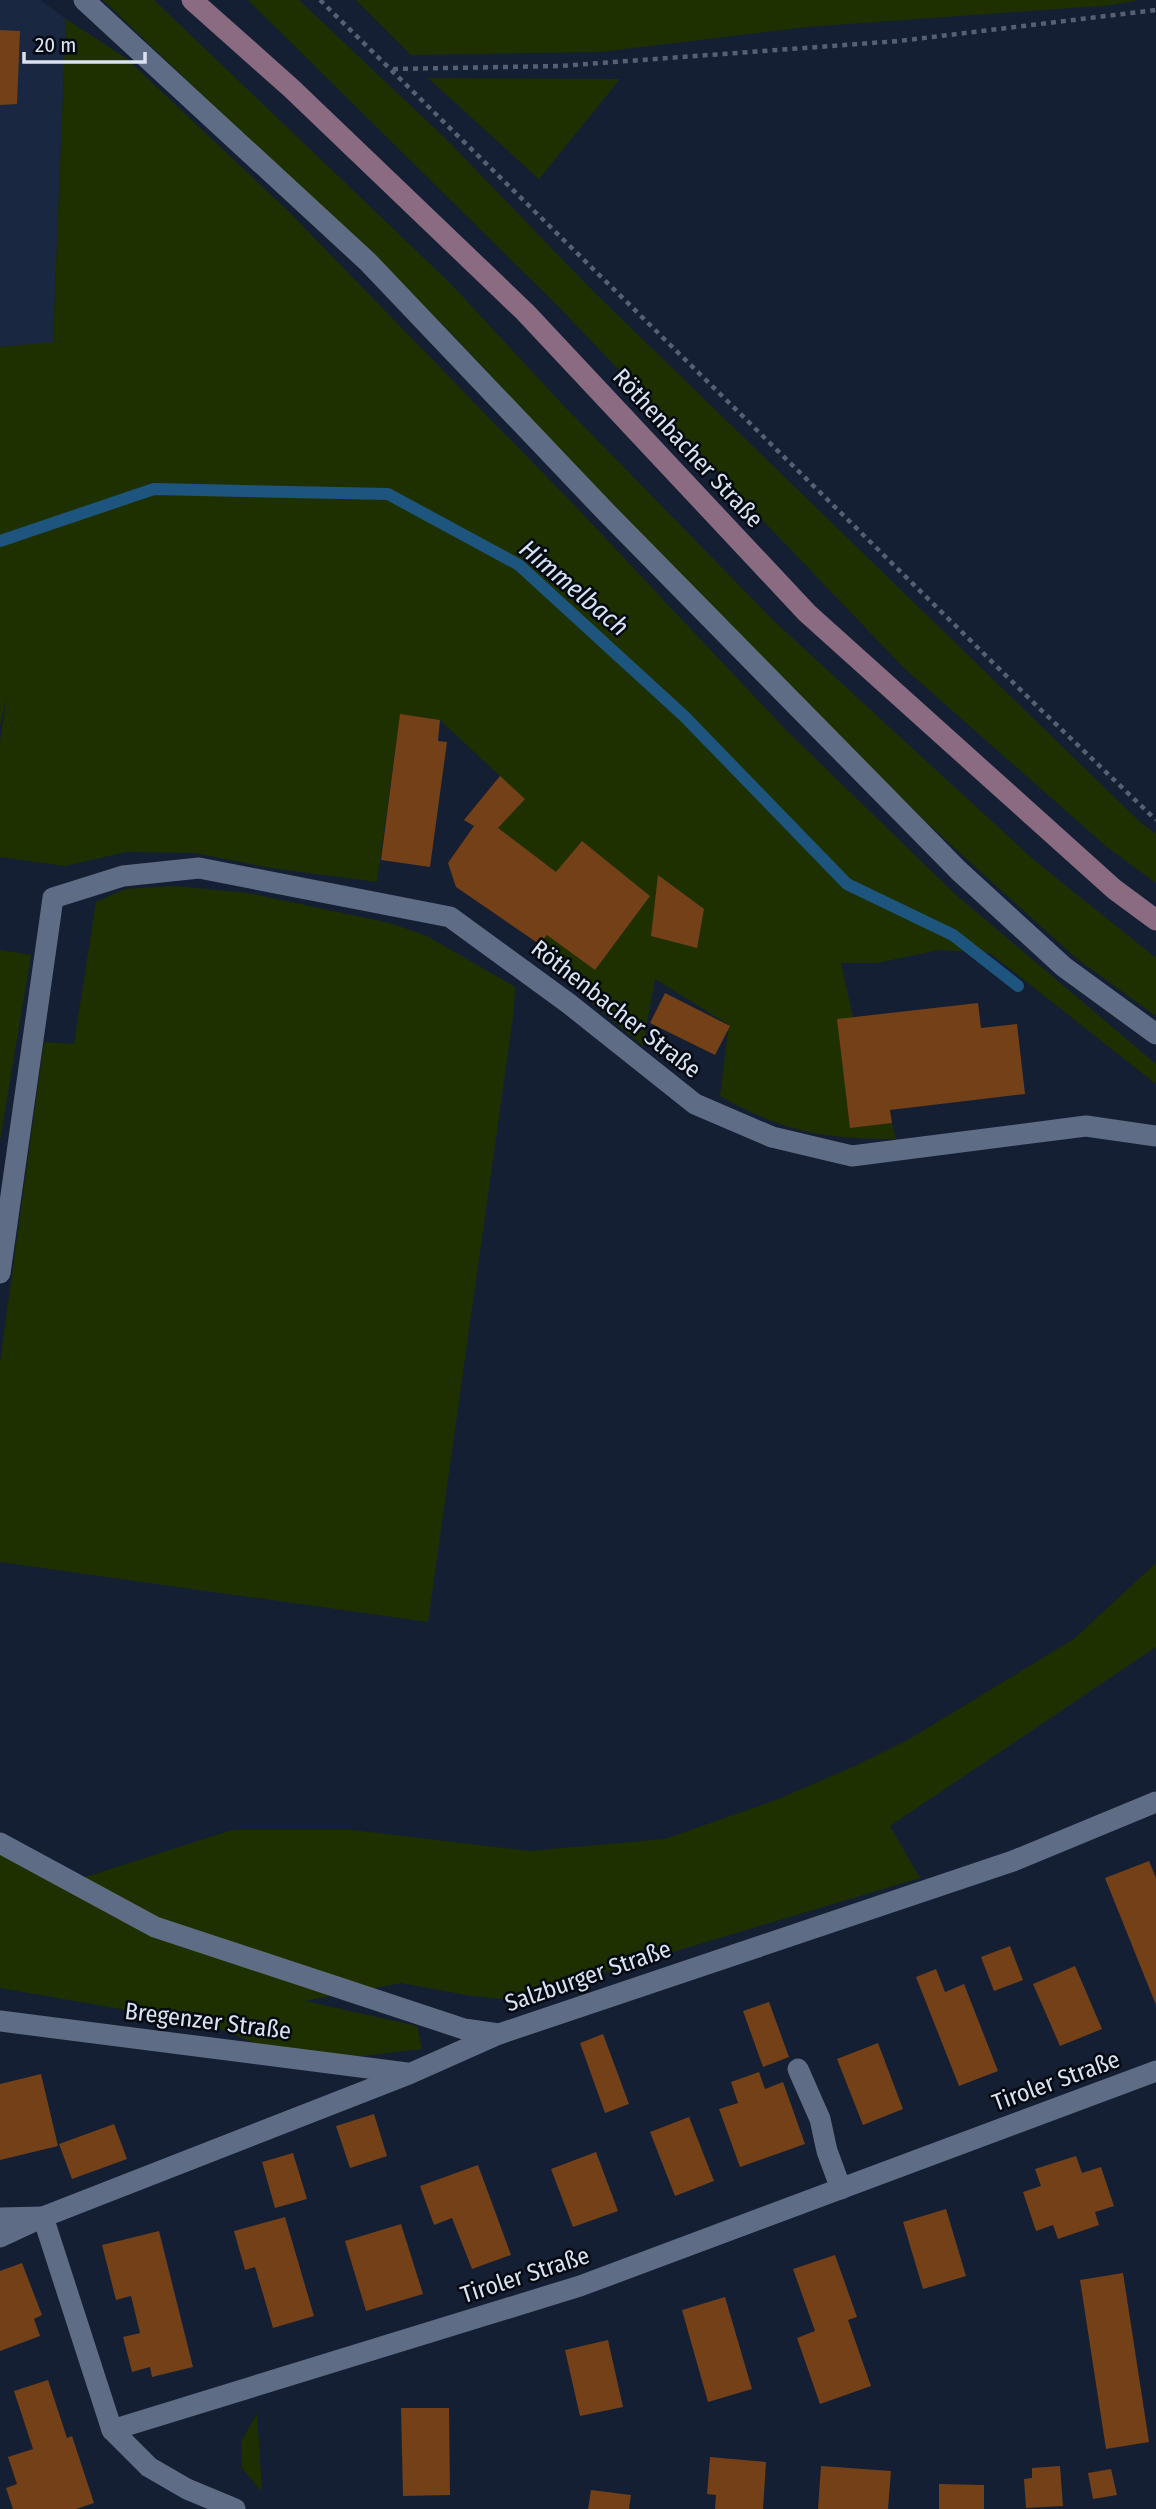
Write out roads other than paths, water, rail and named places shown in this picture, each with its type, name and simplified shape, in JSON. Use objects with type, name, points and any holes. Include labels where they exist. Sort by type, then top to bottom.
[{"type":"main road","name":"Röthenbacher Straße","points":[[192,0],[290,88],[525,312],[807,613],[1114,889],[1156,920]]},
{"type":"street","points":[[84,0],[368,262],[605,511],[959,871],[1064,967],[1156,1034]]},
{"type":"street","name":"Röthenbacher Straße","points":[[0,1273],[53,898],[123,876],[199,868],[450,917],[568,1003],[695,1104],[772,1137],[852,1156],[1086,1126],[1156,1136]]},
{"type":"street","name":"Salzburger Straße","points":[[0,2237],[43,2217],[409,2074],[499,2034],[1013,1861],[1156,1802]]},
{"type":"street","points":[[0,1843],[155,1927],[464,2029],[499,2034]]},
{"type":"street","name":"Bregenzer Straße","points":[[0,2021],[409,2074]]},
{"type":"street","points":[[797,2069],[820,2119],[827,2151],[841,2189]]},
{"type":"street","name":"Tiroler Straße","points":[[112,2430],[580,2286],[1156,2071]]},
{"type":"street","points":[[43,2217],[112,2430],[149,2467],[187,2490],[235,2509]]},
{"type":"street","name":"Salzburger Straße","points":[[0,2218],[43,2217]]},
{"type":"waterway","name":"Himmelbach","points":[[0,541],[154,489],[388,494],[519,565],[684,716],[847,884],[953,935],[1018,986]]}]
